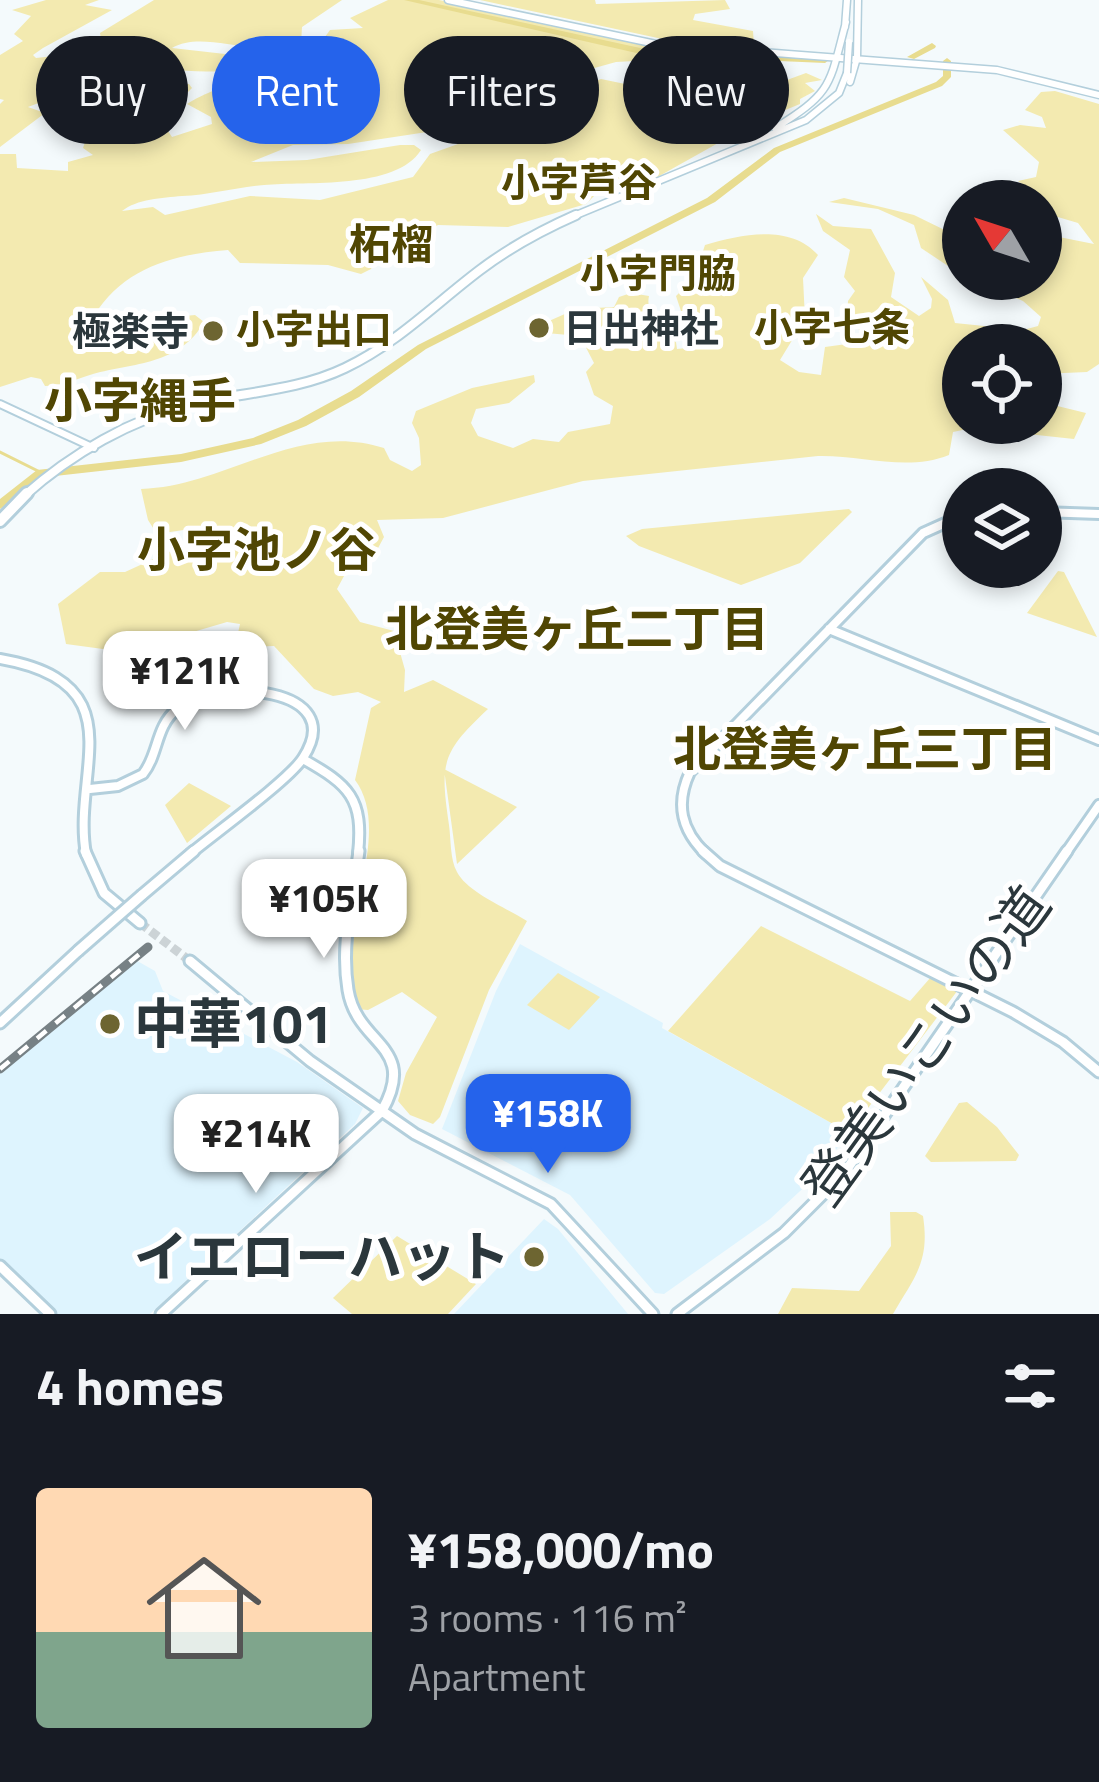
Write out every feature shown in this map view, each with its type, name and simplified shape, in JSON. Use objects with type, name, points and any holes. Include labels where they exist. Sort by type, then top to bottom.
[{"type":"main road","points":[[448,0],[656,44],[959,65],[1026,74],[1099,93]]},
{"type":"main road","points":[[459,0],[655,41],[836,56]]},
{"type":"main road","points":[[748,145],[822,96],[833,79],[853,0]]},
{"type":"main road","points":[[789,127],[830,103],[844,73],[853,0]]},
{"type":"main road","points":[[789,132],[841,98],[857,57],[853,0]]},
{"type":"main road","points":[[846,22],[847,42]]},
{"type":"main road","points":[[0,520],[4,506],[94,448],[179,408],[293,385],[346,368],[380,348],[516,245],[748,145],[824,101],[844,73]]},
{"type":"street","points":[[0,404],[94,448]]},
{"type":"street","points":[[1062,513],[1099,514]]},
{"type":"street","points":[[942,524],[922,533],[691,772],[680,794],[684,827],[694,844],[720,866],[1047,1031],[1099,1072]]},
{"type":"street","points":[[830,629],[1099,740]]},
{"type":"street","points":[[0,659],[46,673],[81,706],[93,734],[84,843],[88,868],[111,902],[140,923]]},
{"type":"street","points":[[0,1023],[303,759],[311,727],[295,703],[265,691],[228,690],[198,698],[170,716],[159,732],[151,763],[137,778],[90,789]]},
{"type":"street","points":[[161,1314],[382,1111],[394,1093],[395,1062],[350,1007],[345,933],[358,864],[356,804],[340,781],[303,759]]},
{"type":"street","name":"登美いこいの道","points":[[677,1314],[818,1204],[845,1172],[1099,805]]},
{"type":"street","points":[[190,961],[310,1061],[415,1134],[551,1204],[653,1314]]},
{"type":"street","points":[[0,1266],[50,1314]]},
{"type":"shaded area","points":[[46,0],[99,0],[85,5],[112,10],[65,36],[36,36],[36,104],[28,107],[36,110],[36,120],[0,147],[0,104],[4,100],[0,99],[0,55],[23,41],[14,34],[31,16],[12,10]]},
{"type":"shaded area","points":[[154,0],[342,0],[302,27],[301,36],[212,36],[212,43],[188,43],[188,36],[100,33]]},
{"type":"shaded area","points":[[388,0],[439,0],[623,38],[623,62],[599,67],[599,36],[404,36],[404,136],[380,139],[380,36],[326,36],[330,30],[363,28],[350,18]]},
{"type":"shaded area","points":[[480,0],[595,0],[596,4],[725,0],[730,9],[695,14],[693,20],[753,31],[753,36],[649,36]]},
{"type":"shaded area","points":[[188,50],[212,52],[212,71],[188,70]]},
{"type":"shaded area","points":[[806,73],[822,80],[805,83],[815,91],[800,99],[800,104],[789,108],[789,79]]},
{"type":"shaded area","points":[[601,79],[623,84],[623,144],[716,144],[645,184],[595,195],[586,204],[508,227],[438,225],[410,240],[383,229],[366,231],[376,258],[371,269],[361,274],[328,265],[240,263],[228,250],[152,266],[120,286],[94,316],[111,323],[195,315],[204,322],[182,347],[154,360],[64,384],[45,386],[41,379],[31,377],[0,387],[0,154],[16,154],[17,168],[68,171],[68,162],[93,155],[84,144],[188,144],[188,132],[212,124],[212,144],[348,144],[293,145],[251,162],[307,160],[400,145],[421,150],[409,163],[371,178],[158,198],[122,211],[153,207],[165,215],[250,196],[320,200],[413,177],[430,154],[458,144],[599,144]]},
{"type":"shaded area","points":[[1055,91],[1099,104],[1099,364],[1087,372],[1062,373],[1062,324],[1039,324],[1041,317],[1021,300],[1062,300],[1062,238],[1094,244],[1078,223],[1062,218],[1062,180],[1022,180],[1036,177],[1039,162],[1003,130],[1020,125],[1046,128],[1042,117],[1025,110],[1041,92]]},
{"type":"shaded area","points":[[212,92],[212,124],[211,117],[188,105]]},
{"type":"shaded area","points":[[844,198],[914,215],[942,229],[942,262],[921,248],[914,225],[878,209],[829,202]]},
{"type":"shaded area","points":[[816,214],[833,226],[871,229],[895,273],[891,297],[919,316],[931,308],[932,299],[921,277],[942,300],[948,300],[955,323],[965,324],[942,324],[942,444],[951,444],[949,455],[901,463],[818,456],[583,481],[443,518],[377,520],[384,537],[377,550],[351,563],[337,589],[360,622],[394,631],[405,670],[404,692],[433,680],[488,709],[461,737],[448,760],[445,787],[452,856],[457,872],[470,887],[527,921],[489,990],[440,1117],[433,1124],[410,1115],[398,1101],[406,1073],[437,1017],[402,992],[368,1010],[356,1009],[354,990],[354,931],[369,833],[364,796],[355,780],[371,708],[381,702],[358,692],[333,696],[314,689],[274,646],[236,642],[240,624],[227,622],[125,652],[66,644],[58,604],[100,572],[125,572],[182,546],[202,551],[210,562],[232,551],[231,542],[210,526],[157,534],[148,520],[141,489],[172,486],[321,442],[384,448],[390,460],[412,471],[421,465],[419,438],[412,423],[416,411],[472,388],[534,375],[535,382],[509,403],[476,409],[471,423],[478,436],[513,448],[533,439],[559,442],[568,432],[610,424],[613,406],[594,395],[586,372],[594,363],[580,336],[546,333],[540,325],[576,309],[614,307],[619,297],[631,293],[649,296],[655,322],[676,342],[677,349],[687,348],[702,334],[694,328],[694,320],[701,315],[681,311],[676,296],[686,286],[704,282],[707,276],[699,263],[705,245],[750,235],[780,235],[807,245],[818,255],[803,278],[805,319],[780,360],[799,372],[821,375],[825,347],[854,343],[863,333],[847,319],[848,301],[855,291],[844,277],[850,250],[823,231]]},
{"type":"shaded area","points":[[1062,407],[1086,413],[1074,439],[1062,438]]},
{"type":"shaded area","points":[[852,512],[800,563],[741,585],[639,546],[626,536],[642,529]]},
{"type":"shaded area","points":[[1064,572],[1097,637],[1027,613],[1045,588],[1062,588]]},
{"type":"shaded area","points":[[444,769],[517,807],[457,864]]},
{"type":"shaded area","points":[[189,783],[231,806],[187,843],[165,805]]},
{"type":"shaded area","points":[[761,926],[910,1001],[931,977],[958,990],[849,1133],[668,1031]]},
{"type":"shaded area","points":[[520,944],[849,1133],[813,1179],[770,1219],[664,1294],[655,1293],[570,1195],[442,1129],[496,991]]},
{"type":"shaded area","points":[[132,958],[155,971],[163,991],[297,1062],[363,1108],[355,1124],[150,1314],[58,1314],[0,1259],[0,1070]]},
{"type":"shaded area","points":[[558,973],[600,997],[569,1030],[527,1005]]},
{"type":"shaded area","points":[[967,1102],[997,1127],[1019,1155],[1016,1161],[931,1162],[925,1156],[959,1103]]},
{"type":"shaded area","points":[[890,1212],[923,1216],[925,1232],[919,1268],[893,1314],[778,1314],[792,1288],[859,1291],[891,1246]]},
{"type":"shaded area","points":[[544,1219],[558,1229],[628,1314],[454,1314]]},
{"type":"shaded area","points":[[397,1236],[476,1284],[448,1314],[352,1314],[333,1298]]},
{"type":"waterway","points":[[408,0],[654,54],[732,65],[757,57],[825,60]]},
{"type":"waterway","points":[[911,57],[932,46]]},
{"type":"waterway","points":[[0,505],[42,473],[181,458],[257,441],[302,423],[355,394],[422,347],[711,200],[777,150],[939,84],[947,77],[947,61]]},
{"type":"waterway","points":[[0,452],[42,473]]},
{"type":"tunnel","points":[[140,923],[190,961]]},
{"type":"railway","points":[[0,1069],[148,947]]},
{"type":"place","name":"日出神社","points":[[539,328]]},
{"type":"place","name":"極楽寺","points":[[213,331]]},
{"type":"place","name":"中華101","points":[[110,1024]]},
{"type":"place","name":"イエローハット","points":[[534,1257]]},
{"type":"district","name":"小字芦谷","points":[[579,182]]},
{"type":"district","name":"柘榴","points":[[391,244]]},
{"type":"district","name":"小字門脇","points":[[658,273]]},
{"type":"district","name":"小字七条","points":[[832,327]]},
{"type":"district","name":"小字出口","points":[[314,329]]},
{"type":"district","name":"小字縄手","points":[[140,401]]},
{"type":"district","name":"小字池ノ谷","points":[[257,550]]},
{"type":"district","name":"北登美ヶ丘二丁目","points":[[577,629]]},
{"type":"district","name":"北登美ヶ丘三丁目","points":[[865,749]]}]
